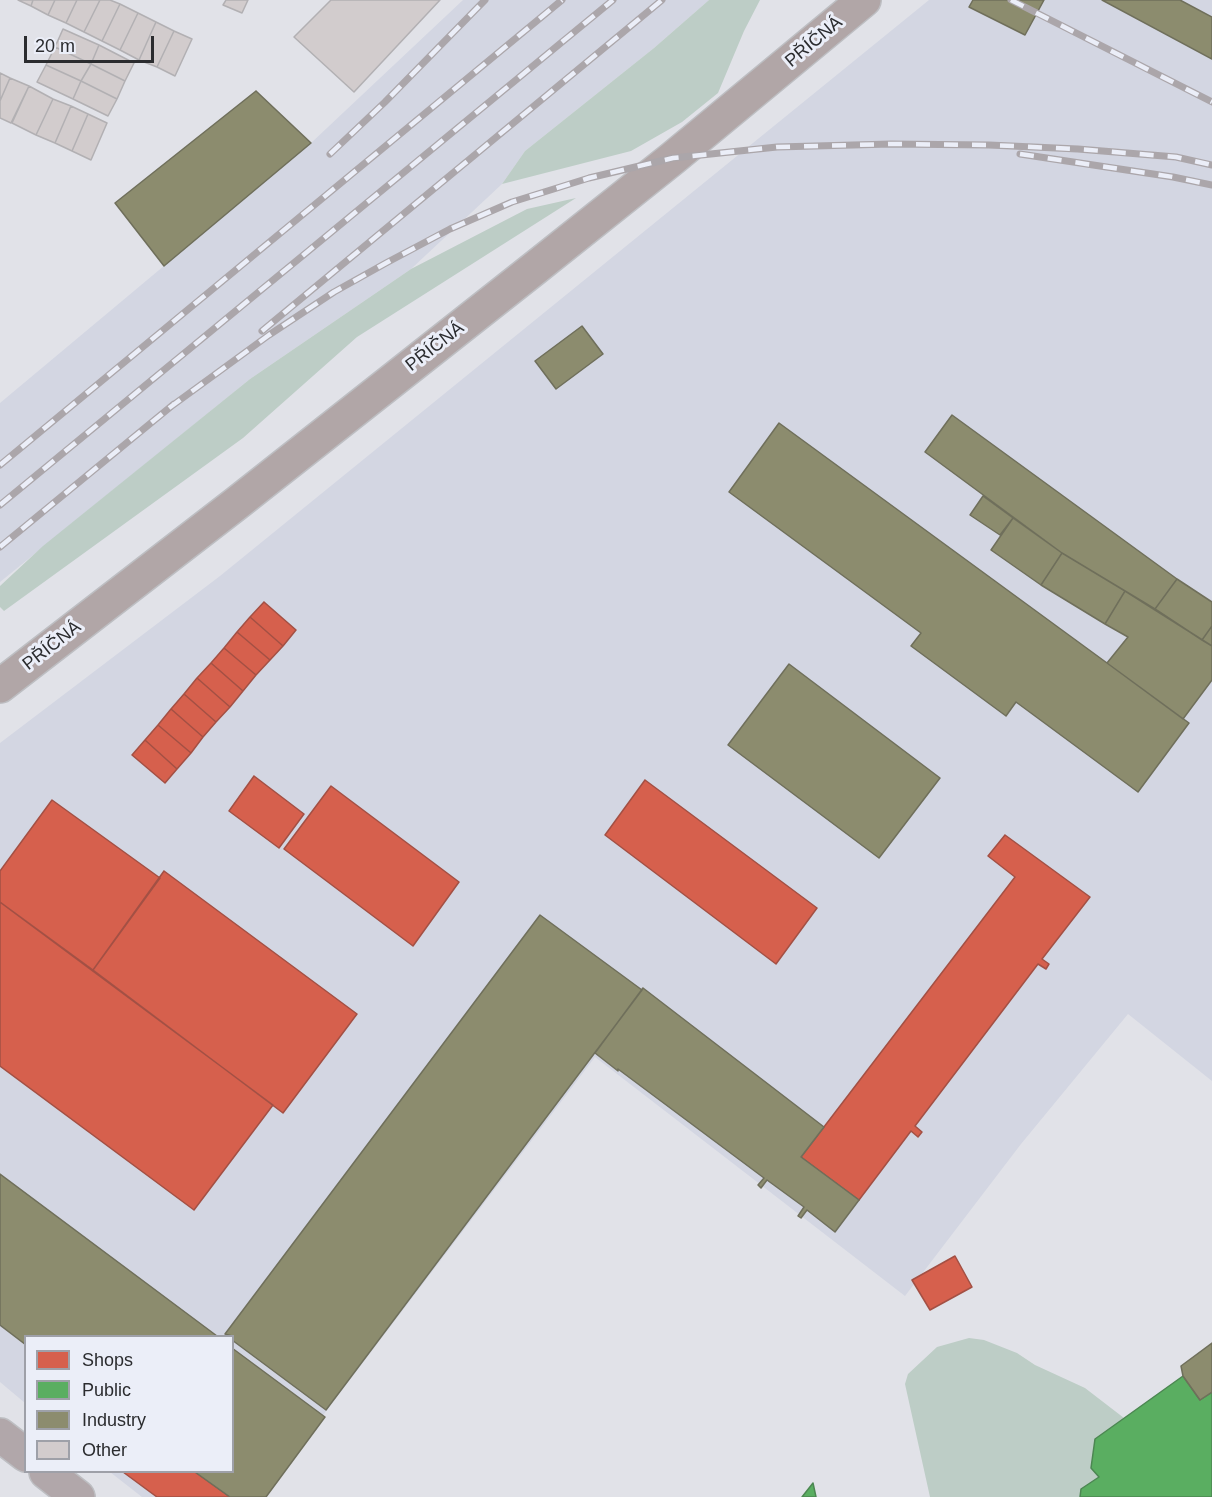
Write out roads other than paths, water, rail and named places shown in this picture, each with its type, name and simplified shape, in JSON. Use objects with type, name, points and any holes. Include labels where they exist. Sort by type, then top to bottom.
[{"type":"main road","points":[[0,1435],[24,1453]]},
{"type":"main road","points":[[47,1473],[78,1497]]},
{"type":"street","name":"PŘÍČNÁ","points":[[0,686],[535,268],[673,158],[864,0]]},
{"type":"railway","points":[[330,154],[385,102],[485,0]]},
{"type":"railway","points":[[0,465],[562,0]]},
{"type":"railway","points":[[0,505],[613,0]]},
{"type":"railway","points":[[262,331],[662,0]]},
{"type":"railway","points":[[1011,0],[1212,102]]},
{"type":"railway","points":[[169,408],[269,335],[334,292],[450,229],[512,202],[589,178],[673,158],[777,147],[891,144],[989,145],[1176,157],[1212,165]]},
{"type":"railway","points":[[1020,154],[1212,185]]},
{"type":"railway","points":[[0,547],[174,404]]}]
